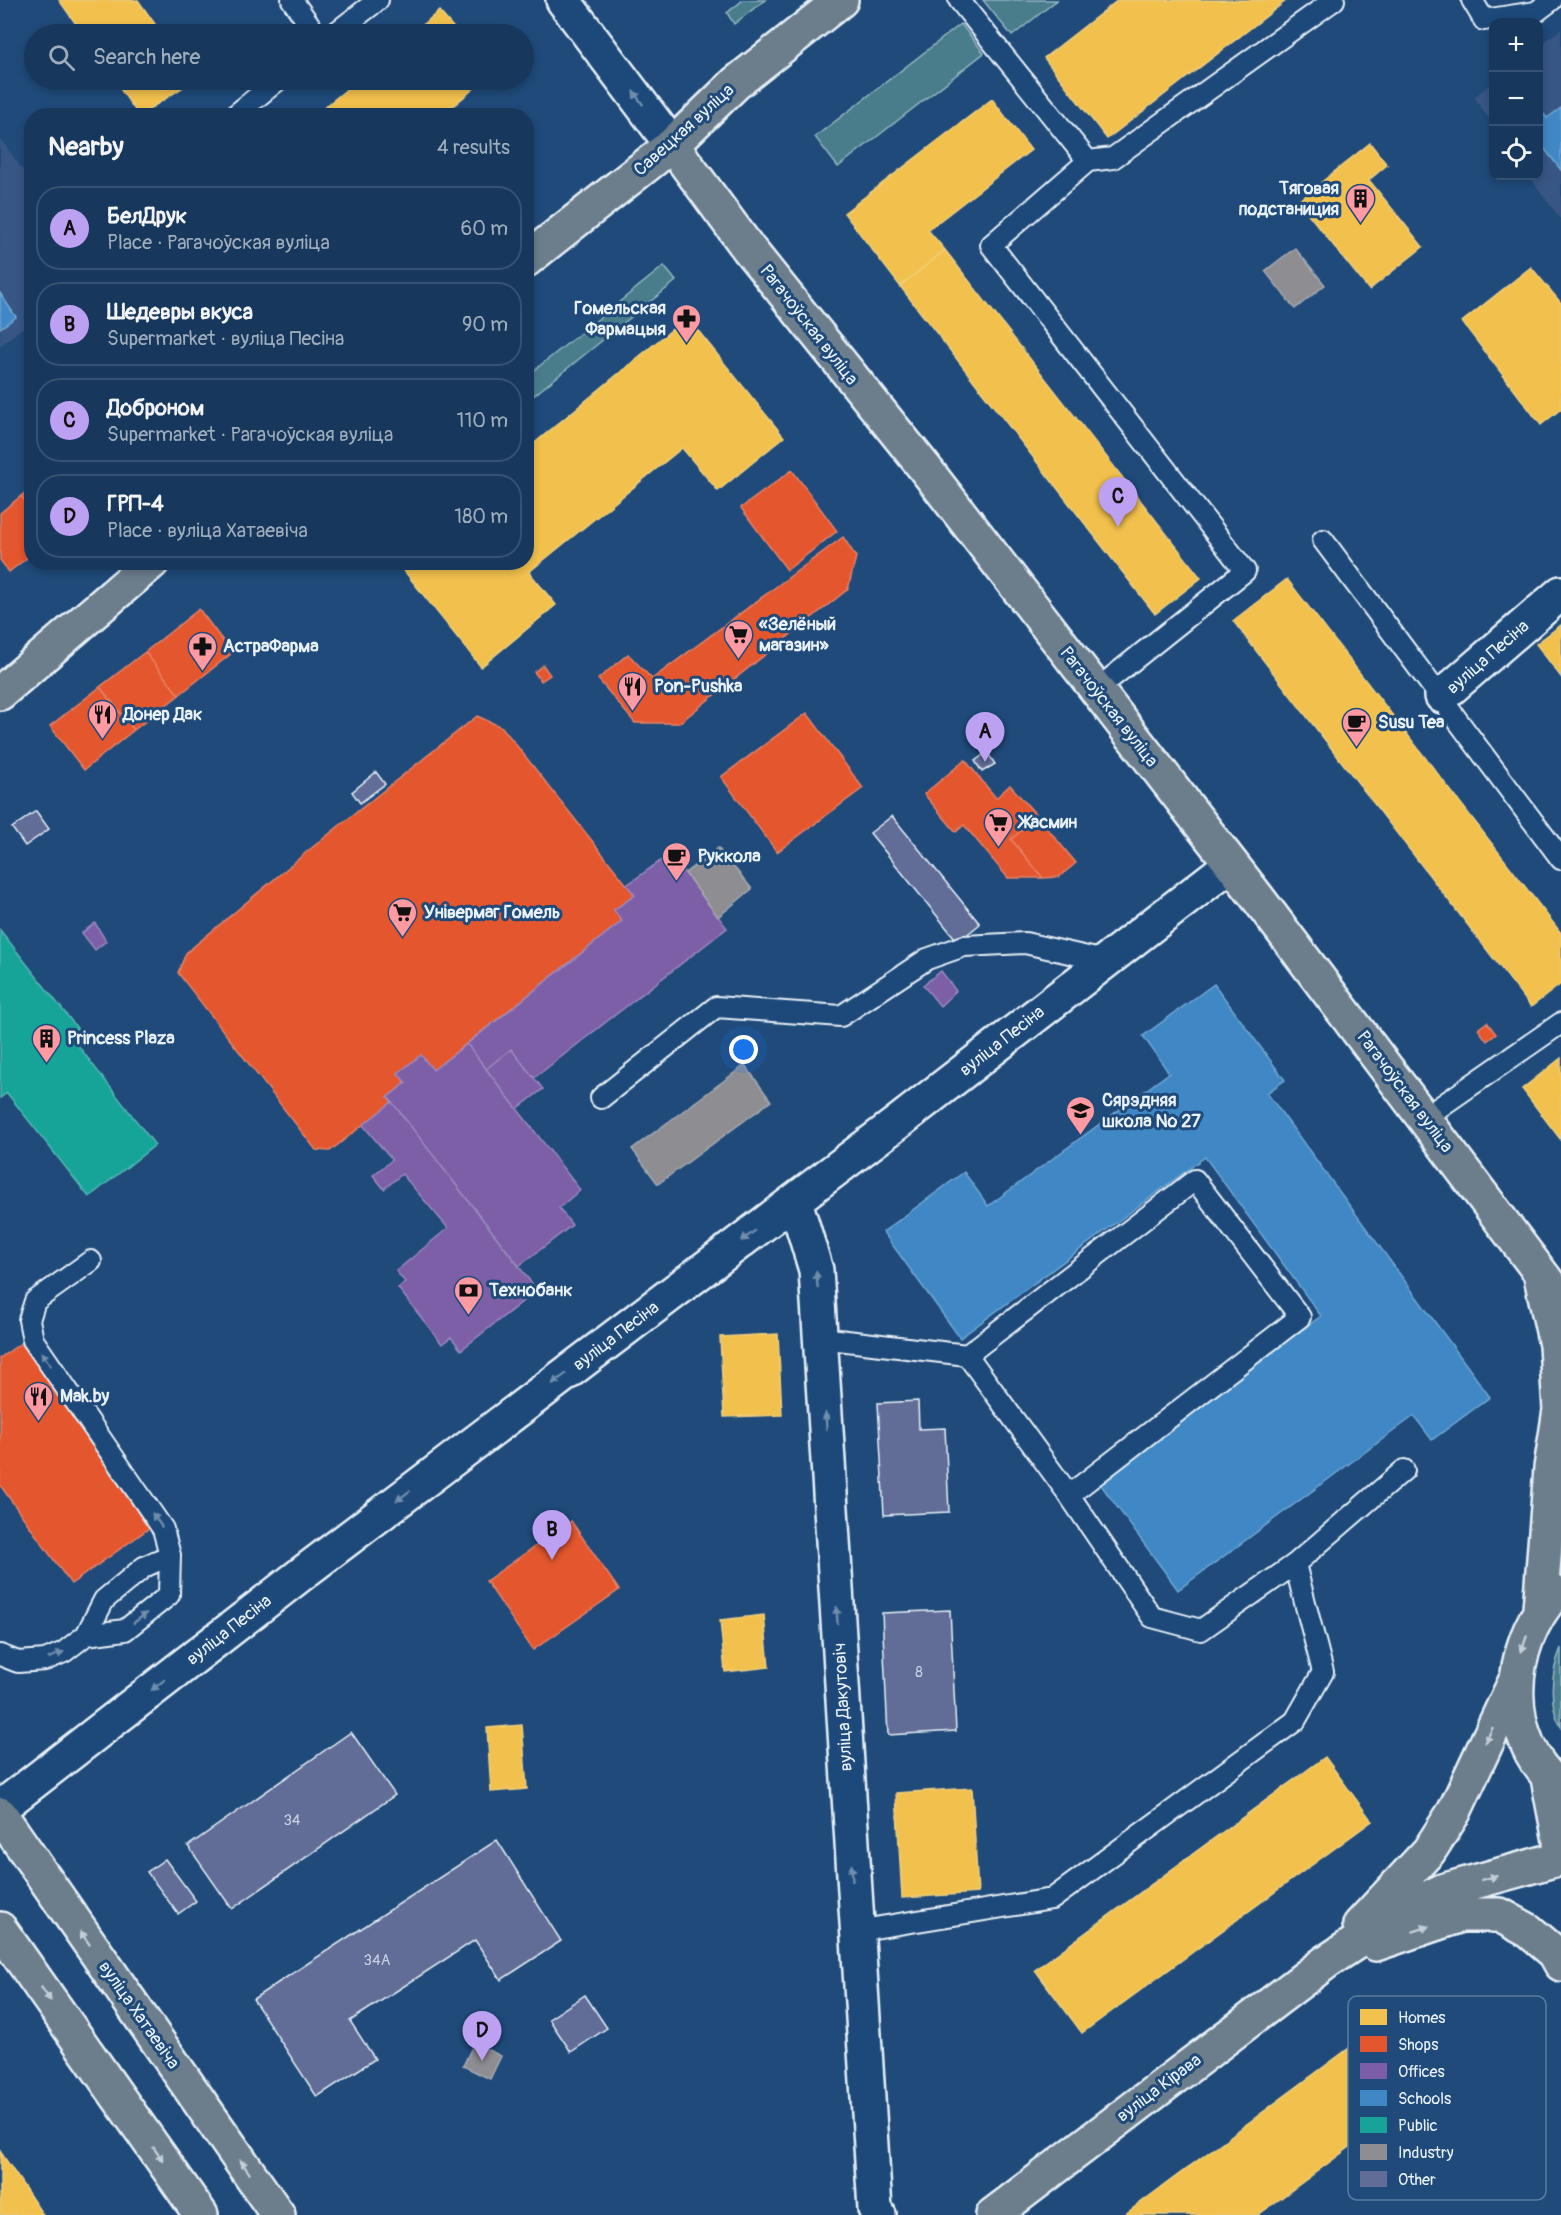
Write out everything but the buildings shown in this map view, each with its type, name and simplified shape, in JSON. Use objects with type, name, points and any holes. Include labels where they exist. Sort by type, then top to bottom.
[{"type":"main road","name":"Савецкая вуліца","points":[[534,254],[672,145],[736,83],[841,0]]},
{"type":"main road","name":"Рагачоўская вуліца","points":[[672,145],[748,248],[924,467],[1231,864],[1561,1300]]},
{"type":"main road","points":[[0,693],[143,570]]},
{"type":"main road","name":"Рагачоўская вуліца","points":[[1540,1273],[1556,1345],[1560,1410],[1551,1468],[1551,1598]]},
{"type":"main road","points":[[1551,1598],[1522,1644],[1515,1682],[1522,1734],[1555,1783],[1561,1846]]},
{"type":"main road","name":"вуліца Кірава","points":[[1326,1962],[1429,1851],[1454,1812],[1515,1682]]},
{"type":"main road","name":"вуліца Хатаевіча","points":[[0,1814],[278,2215]]},
{"type":"main road","name":"вуліца Кірава","points":[[993,2215],[1326,1962],[1415,1904],[1442,1891],[1561,1858]]},
{"type":"main road","points":[[1326,1962],[1461,1915],[1500,1915],[1529,1931],[1555,1953],[1561,1964]]},
{"type":"main road","points":[[0,1929],[201,2215]]},
{"type":"street","points":[[563,0],[672,145]]},
{"type":"street","name":"вуліца Песіна","points":[[1442,696],[1561,594]]},
{"type":"street","name":"вуліца Песіна","points":[[0,1808],[304,1572],[795,1201],[1231,864]]},
{"type":"street","name":"вуліца Дакутовіч","points":[[795,1201],[816,1270],[856,1931],[875,2209],[879,2215]]},
{"type":"lane","points":[[292,0],[309,24]]},
{"type":"lane","points":[[347,24],[378,0]]},
{"type":"lane","points":[[959,0],[1088,161]]},
{"type":"lane","points":[[1096,690],[1245,571],[991,245],[1088,161],[1113,158],[1334,0]]},
{"type":"lane","points":[[1472,0],[1484,20],[1536,12],[1552,0]]},
{"type":"lane","points":[[244,108],[266,90]]},
{"type":"lane","points":[[1323,540],[1442,696],[1561,859]]},
{"type":"lane","points":[[601,1098],[716,1007],[841,1016],[927,959],[964,946],[1025,943],[1105,961]]},
{"type":"lane","points":[[1424,1118],[1561,1023]]},
{"type":"lane","points":[[821,1338],[967,1355],[1195,1180],[1300,1317],[1069,1494]]},
{"type":"lane","points":[[86,1635],[125,1630],[169,1595],[170,1555],[163,1529],[33,1340],[29,1320],[35,1301],[91,1261]]},
{"type":"lane","points":[[967,1355],[1069,1494],[1152,1617],[1201,1630],[1295,1564],[1404,1470]]},
{"type":"lane","points":[[0,1655],[18,1662],[45,1660],[64,1652],[86,1635],[104,1600],[144,1566],[170,1555]]},
{"type":"lane","points":[[856,1931],[1052,1899],[1294,1721],[1323,1672],[1295,1564]]},
{"type":"shaded area","points":[[1561,29],[1561,220],[1532,180],[1543,180],[1543,43]]},
{"type":"shaded area","points":[[1489,85],[1489,119],[1474,97]]},
{"type":"shaded area","points":[[0,138],[24,172],[24,327],[0,346]]},
{"type":"green space","points":[[743,0],[765,0],[734,24],[727,13]]},
{"type":"green space","points":[[983,0],[1057,0],[1012,36]]},
{"type":"green space","points":[[961,24],[984,53],[838,167],[815,137]]},
{"type":"green space","points":[[664,266],[676,281],[534,395],[534,370]]},
{"type":"green space","points":[[1561,1648],[1561,1727],[1554,1708],[1552,1688]]},
{"type":"place","name":"Тяговая подстаниция","points":[[1360,224]]},
{"type":"place","name":"Гомельская Фармацыя","points":[[687,344]]},
{"type":"place","name":"Доброном","points":[[1118,527]]},
{"type":"place","name":"«Зелёный магазин»","points":[[738,660]]},
{"type":"place","name":"АстраФарма","points":[[202,672]]},
{"type":"place","name":"Pon-Pushka","points":[[633,712]]},
{"type":"place","name":"Донер Дак","points":[[102,740]]},
{"type":"place","name":"Susu Tea","points":[[1357,748]]},
{"type":"place","name":"БелДрук","points":[[985,762]]},
{"type":"place","name":"Жасмин","points":[[999,848]]},
{"type":"place","name":"Руккола","points":[[677,882]]},
{"type":"place","name":"Універмаг Гомель","points":[[403,938]]},
{"type":"place","name":"Princess Plaza","points":[[46,1064]]},
{"type":"place","name":"Сярэдняя школа № 27","points":[[1081,1136]]},
{"type":"place","name":"Технобанк","points":[[468,1316]]},
{"type":"place","name":"Mak.by","points":[[39,1422]]},
{"type":"place","name":"Шедевры вкуса","points":[[552,1560]]},
{"type":"place","name":"ГРП-4","points":[[482,2061]]}]
